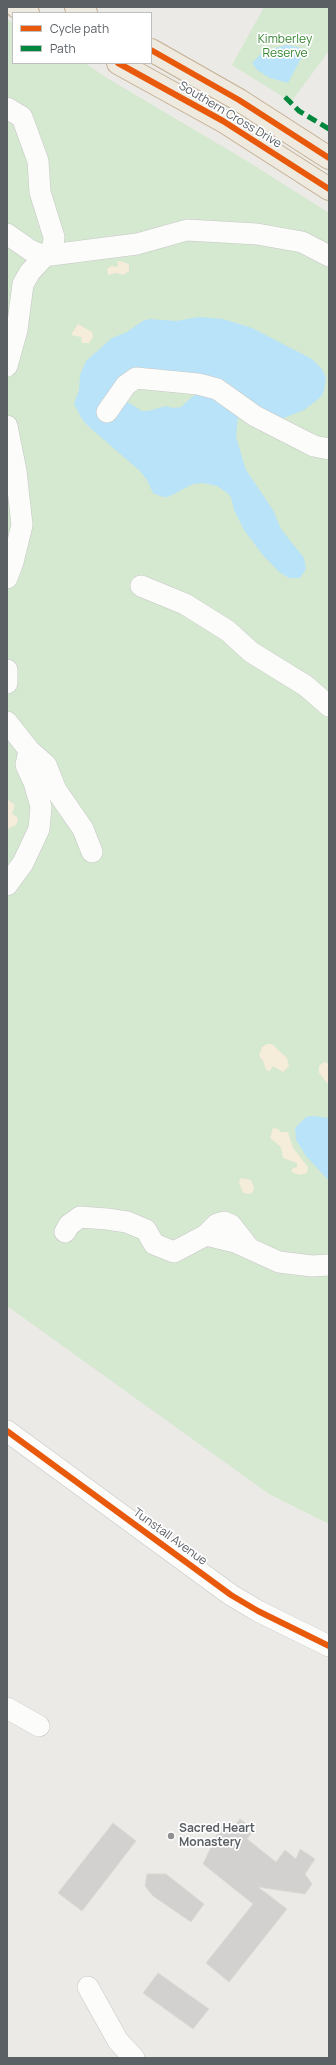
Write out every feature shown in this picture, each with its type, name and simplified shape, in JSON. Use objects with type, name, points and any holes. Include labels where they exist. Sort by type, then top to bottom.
[{"type":"highway","points":[[17,7],[26,12]]},
{"type":"highway","name":"Southern Cross Drive","points":[[152,51],[239,100],[329,158]]},
{"type":"highway","name":"Southern Cross Drive","points":[[120,64],[223,121],[329,189]]},
{"type":"street","points":[[7,108],[22,117],[46,161],[40,192],[54,237],[53,248],[43,256],[23,284],[17,330],[7,366]]},
{"type":"street","points":[[7,234],[30,250],[43,256],[137,244],[187,230],[258,234],[302,242],[329,256]]},
{"type":"street","points":[[107,412],[126,385],[136,378],[198,384],[217,389],[255,416],[314,446],[329,448]]},
{"type":"street","points":[[7,426],[16,471],[22,525],[13,562],[7,578]]},
{"type":"street","points":[[141,586],[185,604],[222,627],[251,652],[306,686],[329,706]]},
{"type":"street","points":[[7,670],[7,683]]},
{"type":"street","points":[[7,722],[29,750],[46,765],[56,790],[83,829],[92,852]]},
{"type":"street","points":[[7,885],[23,863],[39,829],[41,807],[34,782],[26,765],[29,750]]},
{"type":"street","points":[[65,1232],[69,1225],[80,1217],[127,1222],[146,1230],[154,1244],[174,1252],[206,1235],[235,1242],[279,1262],[312,1266],[329,1266]]},
{"type":"street","name":"Tunstall Avenue","points":[[7,1431],[232,1595],[258,1611],[329,1646]]},
{"type":"street","points":[[7,1708],[39,1726]]},
{"type":"street","points":[[88,1987],[118,2041],[134,2058]]},
{"type":"green space","name":"Kimberley Reserve","points":[[264,7],[329,7],[329,51],[291,102],[232,65]]},
{"type":"green space","points":[[7,19],[12,22],[12,64],[86,64],[107,78],[247,161],[329,213],[329,1524],[269,1494],[7,1306]]},
{"type":"sand","points":[[120,261],[129,264],[129,271],[123,275],[117,273],[108,275],[107,269],[112,266],[116,267],[118,265],[117,262]]},
{"type":"sand","points":[[78,324],[92,332],[93,337],[89,343],[82,343],[81,337],[71,335]]},
{"type":"sand","points":[[7,799],[15,805],[12,814],[16,816],[18,820],[16,825],[7,829]]},
{"type":"sand","points":[[267,1044],[272,1044],[287,1058],[289,1066],[283,1072],[273,1066],[270,1071],[266,1070],[263,1061],[259,1056],[262,1047]]},
{"type":"sand","points":[[324,1062],[329,1064],[329,1085],[319,1073],[319,1066]]},
{"type":"sand","points":[[273,1128],[278,1129],[281,1132],[288,1132],[293,1148],[308,1167],[307,1173],[299,1175],[292,1172],[292,1169],[297,1167],[297,1163],[283,1158],[281,1147],[270,1138]]},
{"type":"sand","points":[[241,1178],[251,1180],[254,1188],[253,1192],[250,1194],[243,1193],[239,1182]]},
{"type":"water","points":[[287,45],[306,49],[288,83],[270,78],[257,70],[252,63],[264,51]]},
{"type":"water","points":[[199,317],[223,319],[252,328],[312,359],[322,369],[326,378],[324,391],[321,397],[304,410],[281,419],[155,370],[136,368],[129,369],[123,375],[101,401],[100,405],[126,401],[142,411],[148,411],[166,406],[173,408],[181,407],[192,397],[201,392],[208,392],[238,416],[236,437],[246,470],[273,510],[281,529],[304,558],[306,569],[300,578],[289,578],[279,572],[262,554],[244,530],[234,510],[231,497],[226,492],[217,486],[203,483],[193,484],[168,497],[163,497],[153,493],[147,480],[140,471],[89,427],[82,419],[74,404],[79,390],[80,375],[86,361],[112,338],[127,332],[143,321],[149,319],[176,321]]},
{"type":"water","points":[[313,1116],[329,1118],[329,1181],[306,1156],[296,1140],[295,1128],[306,1117]]},
{"type":"building","points":[[240,1819],[254,1830],[247,1839],[276,1862],[285,1850],[296,1859],[300,1849],[315,1859],[305,1874],[312,1884],[305,1894],[258,1887],[287,1909],[229,1982],[206,1963],[253,1904],[203,1864],[222,1824],[231,1831]]},
{"type":"building","points":[[113,1823],[136,1841],[82,1911],[58,1893]]},
{"type":"building","points":[[147,1874],[166,1874],[204,1904],[191,1922],[153,1896],[145,1886]]},
{"type":"building","points":[[158,1973],[209,2009],[193,2029],[143,1993]]},
{"type":"marked path","points":[[285,97],[299,111],[329,129]]},
{"type":"cycle path","points":[[152,51],[239,100],[329,158]]},
{"type":"cycle path","points":[[120,64],[223,121],[329,189]]},
{"type":"cycle path","points":[[7,1431],[231,1595],[258,1611],[329,1646]]},
{"type":"place","name":"Sacred Heart Monastery","points":[[171,1836]]}]
